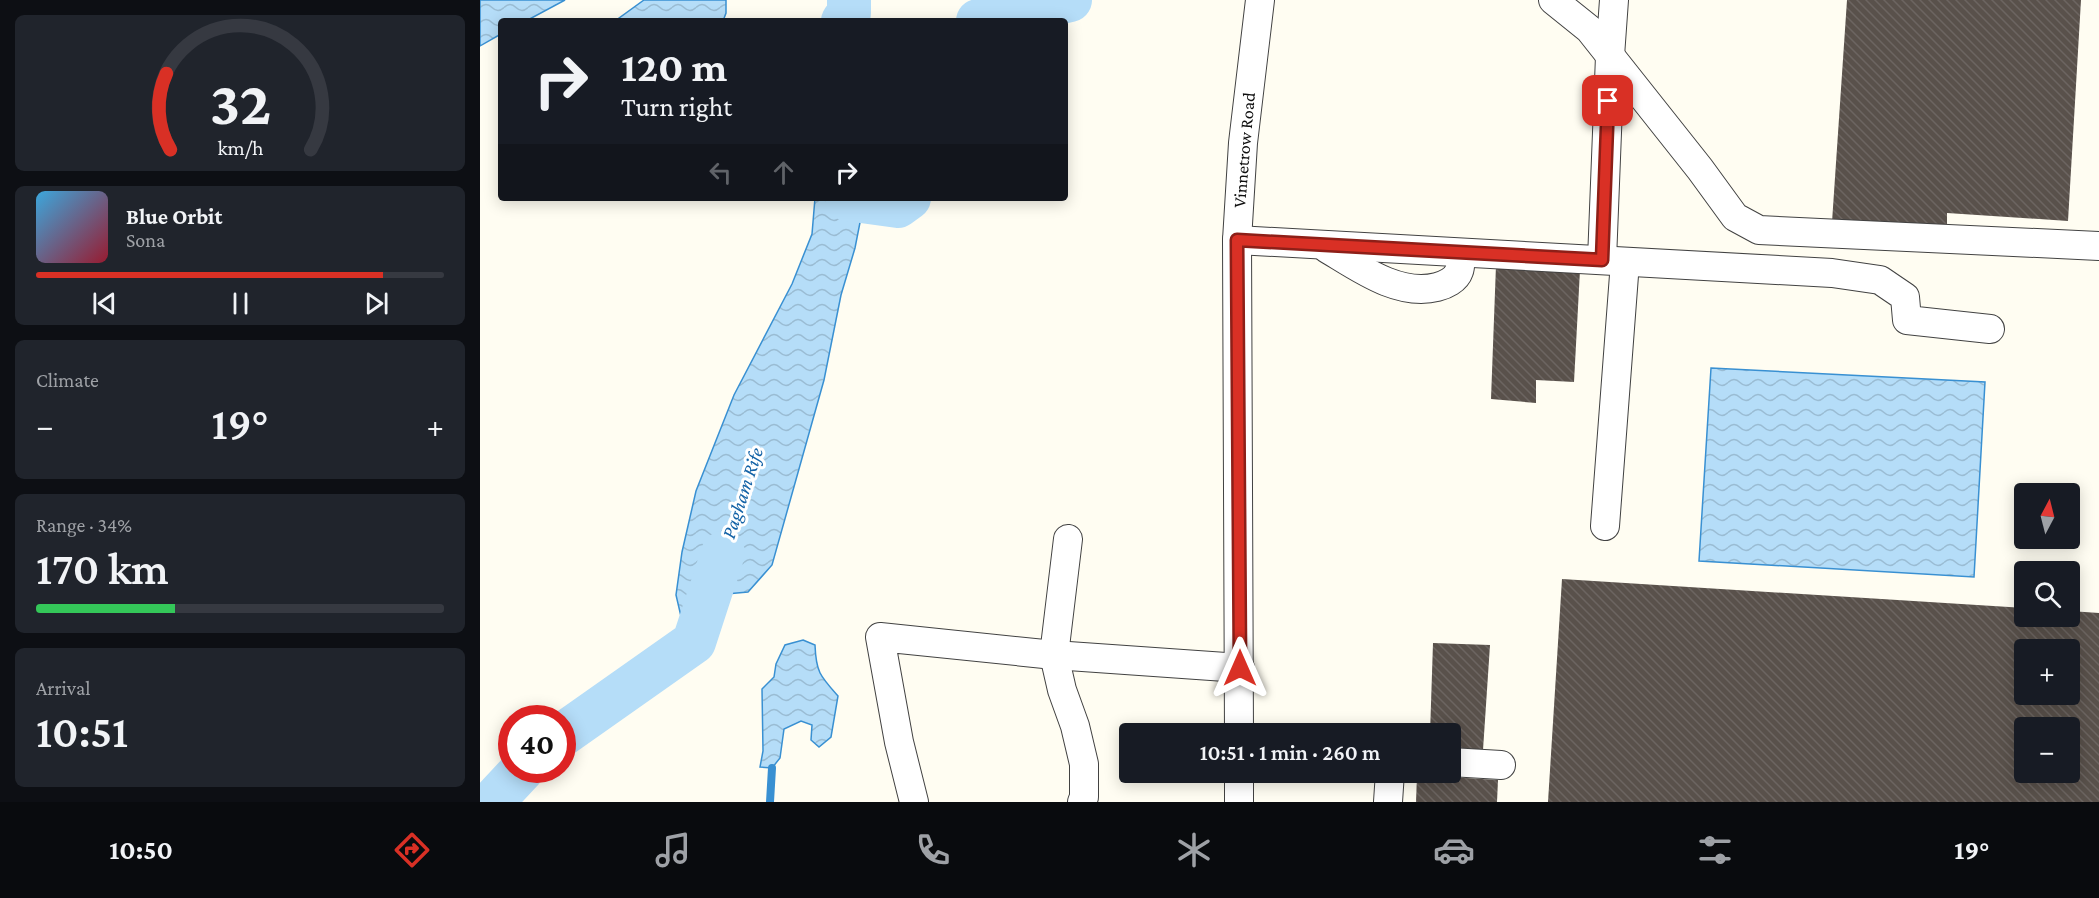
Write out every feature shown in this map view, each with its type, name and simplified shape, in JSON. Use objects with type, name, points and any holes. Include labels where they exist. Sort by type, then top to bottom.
[{"type":"street","name":"Vinnetrow Road","points":[[1239,723],[1237,240],[1243,143],[1260,0]]},
{"type":"street","points":[[1553,0],[1589,29],[1735,217],[1759,230],[2099,246]]},
{"type":"street","points":[[1605,526],[1613,261],[1610,56],[1614,0]]},
{"type":"street","points":[[1237,240],[1832,273],[1881,280],[1905,297],[1906,320],[1990,329]]},
{"type":"street","points":[[1322,246],[1401,287],[1425,290],[1446,285],[1458,273],[1461,253]]},
{"type":"street","points":[[1068,539],[1054,655],[1084,764],[1082,802]]},
{"type":"street","points":[[914,802],[899,742],[880,637],[1054,655],[1240,668]]},
{"type":"street","points":[[1461,763],[1501,765]]},
{"type":"street","points":[[1239,783],[1239,802]]},
{"type":"street","points":[[1388,802],[1389,783]]},
{"type":"water","points":[[480,0],[565,0],[532,18],[498,18],[498,36],[480,46]]},
{"type":"water","points":[[644,0],[726,0],[724,18],[619,18]]},
{"type":"water","points":[[815,201],[905,201],[898,206],[864,202],[855,248],[841,295],[824,380],[772,565],[748,592],[726,594],[705,608],[699,627],[683,625],[676,595],[682,552],[696,491],[734,395],[792,284],[812,234]]},
{"type":"water","points":[[1711,368],[1985,382],[1974,577],[1699,561]]},
{"type":"water","points":[[803,640],[815,645],[816,662],[820,673],[838,696],[831,737],[819,747],[811,740],[812,725],[801,721],[784,729],[780,758],[772,768],[760,767],[763,751],[762,689],[774,677],[776,664],[785,645]]},
{"type":"building","points":[[1847,0],[2081,0],[2068,221],[1947,213],[1947,231],[1832,222]]},
{"type":"building","points":[[1496,265],[1580,270],[1574,382],[1536,380],[1536,403],[1491,399]]},
{"type":"building","points":[[1562,579],[2014,607],[2014,627],[2080,627],[2080,612],[2099,613],[2099,802],[1548,802]]},
{"type":"building","points":[[1433,643],[1490,645],[1483,750],[1461,749],[1461,723],[1430,723]]},
{"type":"building","points":[[1461,778],[1498,780],[1497,802],[1416,802],[1417,783],[1461,783]]},
{"type":"waterway","name":"Pagham Rife","points":[[845,18],[849,13],[849,0]]},
{"type":"waterway","name":"Pagham Rife","points":[[991,18],[1070,0]]},
{"type":"waterway","name":"Pagham Rife","points":[[862,201],[898,206],[905,201]]},
{"type":"waterway","name":"Pagham Rife","points":[[576,725],[694,642],[723,553]]},
{"type":"waterway","points":[[770,802],[772,768]]},
{"type":"waterway","name":"Pagham Rife","points":[[492,802],[510,783]]},
{"type":"route","points":[[1240,668],[1237,240],[1602,260],[1608,101]]}]
